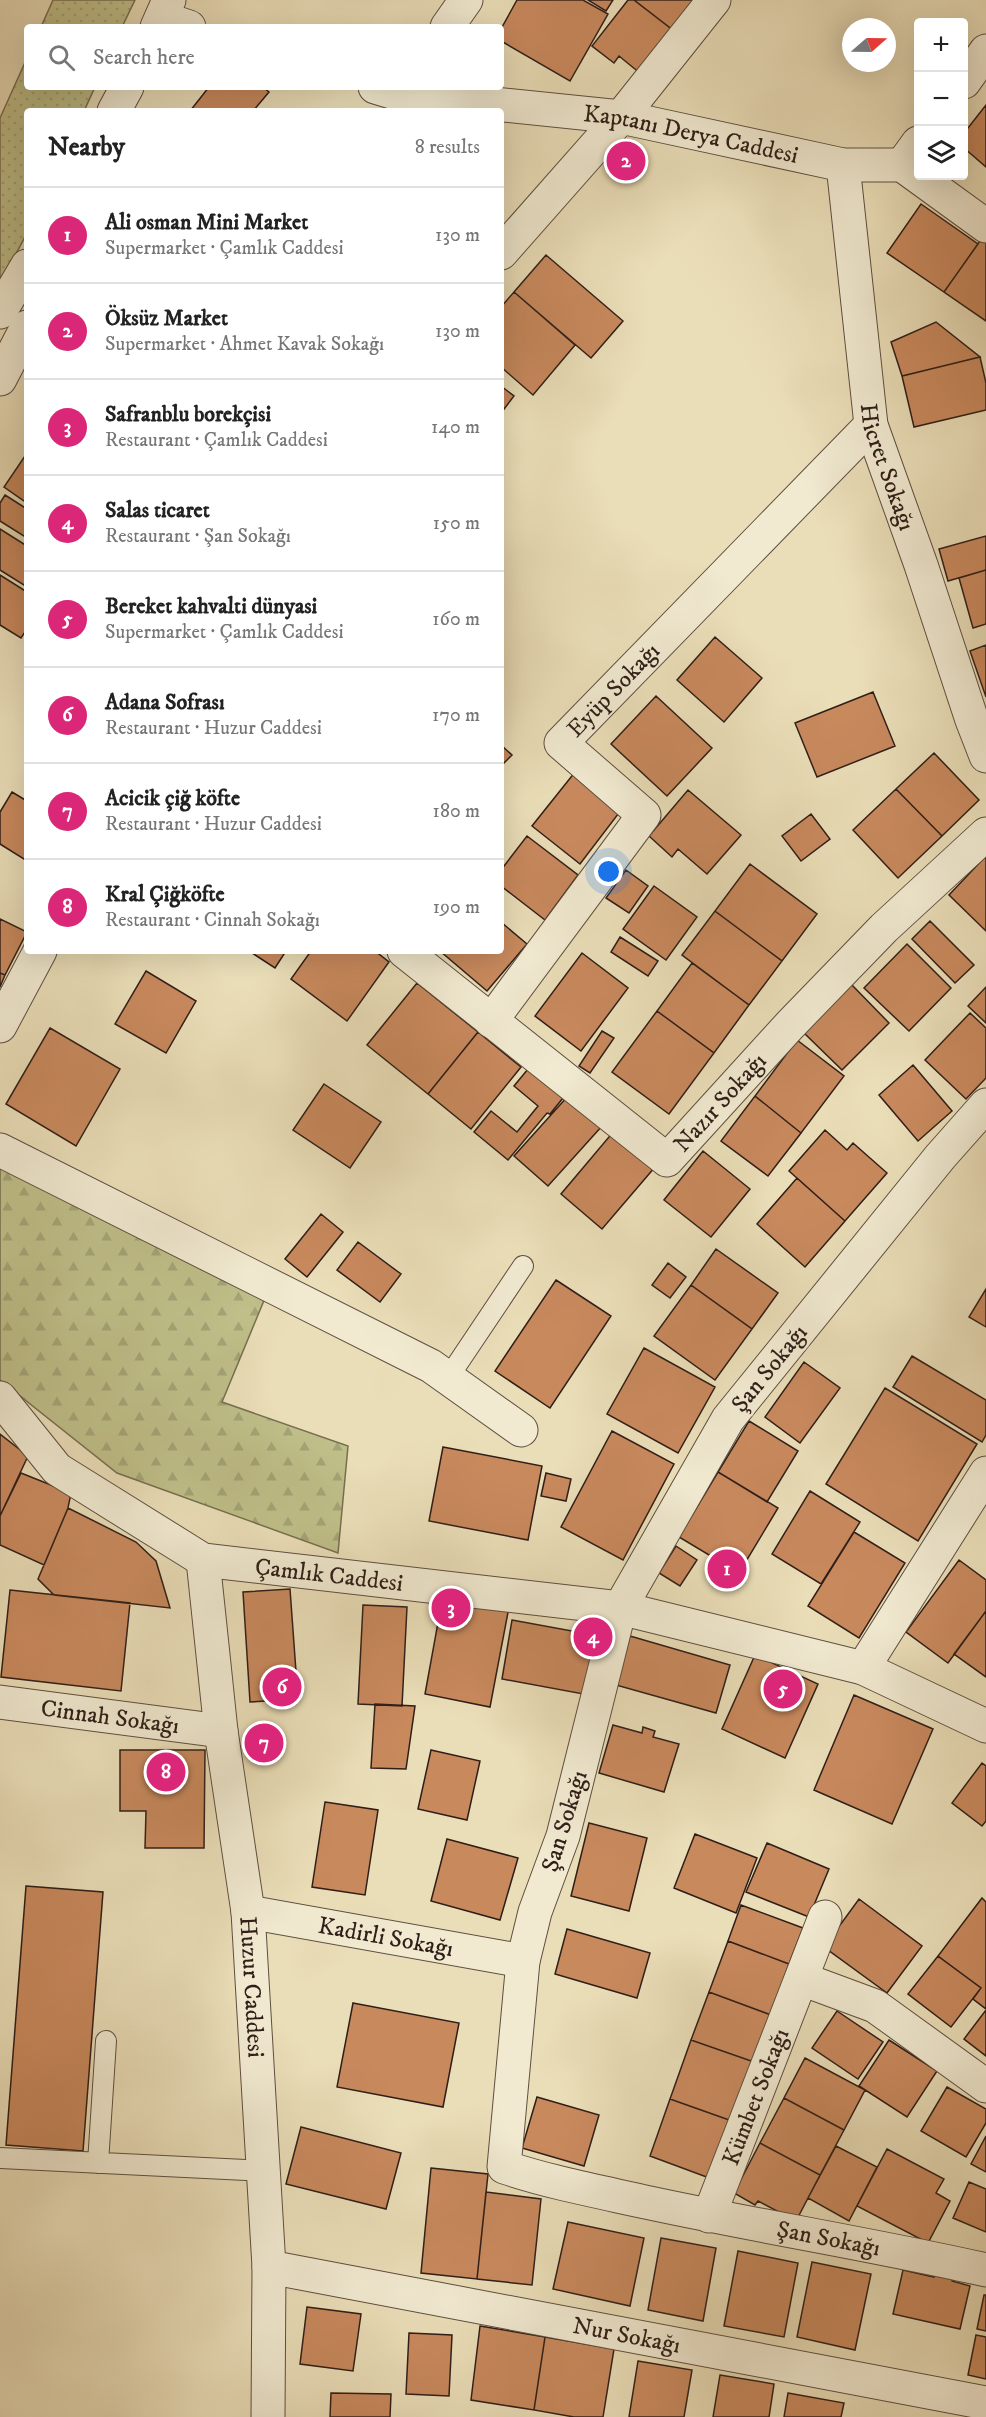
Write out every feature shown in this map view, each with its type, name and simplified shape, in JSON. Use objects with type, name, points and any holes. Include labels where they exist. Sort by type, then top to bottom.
[{"type":"street","points":[[449,24],[466,0]]},
{"type":"street","points":[[504,250],[621,117],[714,0]]},
{"type":"street","points":[[968,75],[986,51]]},
{"type":"street","points":[[116,108],[125,90]]},
{"type":"street","name":"Kaptanı Derya Caddesi","points":[[392,90],[621,117],[843,165],[910,154],[986,226]]},
{"type":"street","name":"Hicret Sokağı","points":[[843,165],[871,425],[985,750]]},
{"type":"street","points":[[0,312],[24,271]]},
{"type":"street","points":[[0,379],[24,333]]},
{"type":"street","name":"Eyüp Sokağı","points":[[491,1022],[644,815],[561,743],[871,425]]},
{"type":"street","name":"Nazır Sokağı","points":[[408,954],[667,1160],[790,1025],[884,928],[986,834]]},
{"type":"street","points":[[0,1026],[38,954]]},
{"type":"street","name":"Şan Sokağı","points":[[986,1104],[940,1157],[728,1419],[620,1608],[563,1836],[535,1912],[523,1961],[504,2167],[541,2179],[709,2216],[910,2253],[986,2270]]},
{"type":"street","points":[[0,1150],[431,1366],[521,1430]]},
{"type":"street","name":"Çamlık Caddesi","points":[[0,1398],[57,1469],[203,1560],[620,1608],[863,1668],[986,1726]]},
{"type":"street","points":[[863,1668],[986,1473]]},
{"type":"street","name":"Huzur Caddesi","points":[[203,1560],[221,1731],[248,1912],[269,2267],[268,2417]]},
{"type":"street","name":"Cinnah Sokağı","points":[[0,1702],[221,1731]]},
{"type":"street","name":"Kadirli Sokağı","points":[[248,1912],[523,1961]]},
{"type":"street","name":"Kümbet Sokağı","points":[[709,2216],[825,1917]]},
{"type":"street","points":[[802,1979],[875,2006],[986,2086]]},
{"type":"street","name":"Nur Sokağı","points":[[269,2267],[986,2403]]},
{"type":"lane","points":[[447,1378],[523,1266]]},
{"type":"lane","points":[[98,2163],[106,2041]]},
{"type":"lane","points":[[0,2158],[264,2171]]},
{"type":"green space","points":[[53,0],[135,0],[123,24],[42,24]]},
{"type":"green space","points":[[24,65],[24,90],[94,90],[85,108],[24,108],[24,239],[0,284],[0,118]]},
{"type":"green space","points":[[0,1148],[265,1298],[222,1402],[348,1446],[338,1553],[117,1473],[0,1380]]},
{"type":"building","points":[[517,0],[583,0],[608,14],[570,81],[504,43],[504,24]]},
{"type":"building","points":[[588,0],[613,0],[606,11]]},
{"type":"building","points":[[628,0],[634,0],[674,31],[641,74],[619,56],[614,63],[592,46]]},
{"type":"building","points":[[634,0],[698,0],[674,31]]},
{"type":"building","points":[[207,90],[267,90],[269,92],[256,108],[192,108]]},
{"type":"building","points":[[986,105],[986,167],[968,151],[968,128]]},
{"type":"building","points":[[921,204],[978,244],[944,292],[887,253]]},
{"type":"building","points":[[982,238],[986,240],[986,321],[944,292]]},
{"type":"building","points":[[546,255],[623,321],[591,358],[514,292]]},
{"type":"building","points":[[514,292],[575,345],[533,395],[504,370],[504,304]]},
{"type":"building","points":[[936,322],[980,357],[902,376],[891,342]]},
{"type":"building","points":[[980,357],[986,383],[986,410],[914,427],[902,376]]},
{"type":"building","points":[[504,388],[514,396],[504,409]]},
{"type":"building","points":[[24,457],[24,501],[4,487]]},
{"type":"building","points":[[5,495],[24,507],[24,536],[0,521],[0,503]]},
{"type":"building","points":[[0,529],[24,544],[24,585],[0,570]]},
{"type":"building","points":[[986,536],[986,570],[948,581],[939,549]]},
{"type":"building","points":[[986,570],[986,624],[973,628],[959,578]]},
{"type":"building","points":[[0,575],[24,590],[24,634],[21,638],[0,625]]},
{"type":"building","points":[[715,637],[762,678],[724,722],[677,680]]},
{"type":"building","points":[[986,645],[986,697],[970,651]]},
{"type":"building","points":[[873,692],[895,746],[817,777],[795,723]]},
{"type":"building","points":[[656,696],[712,748],[667,796],[611,744]]},
{"type":"building","points":[[504,748],[512,755],[504,763]]},
{"type":"building","points":[[934,753],[979,800],[942,836],[896,789]]},
{"type":"building","points":[[575,772],[622,809],[580,864],[532,826]]},
{"type":"building","points":[[896,789],[942,836],[898,878],[853,830]]},
{"type":"building","points":[[688,790],[741,835],[707,874],[678,849],[672,857],[649,836]]},
{"type":"building","points":[[12,792],[24,799],[24,859],[0,844],[0,812]]},
{"type":"building","points":[[811,814],[830,839],[801,861],[782,836]]},
{"type":"building","points":[[527,836],[578,875],[545,920],[504,888],[504,866]]},
{"type":"building","points":[[986,856],[986,931],[949,895]]},
{"type":"building","points":[[750,864],[817,914],[782,961],[715,911]]},
{"type":"building","points":[[626,870],[648,886],[629,913],[606,898]]},
{"type":"building","points":[[654,886],[697,917],[666,960],[623,929]]},
{"type":"building","points":[[715,911],[782,961],[749,1005],[682,955]]},
{"type":"building","points":[[0,919],[24,931],[24,938],[5,975],[0,973]]},
{"type":"building","points":[[930,921],[974,965],[955,983],[912,939]]},
{"type":"building","points":[[504,925],[527,944],[487,991],[444,954],[504,954]]},
{"type":"building","points":[[620,937],[658,961],[648,976],[611,952]]},
{"type":"building","points":[[907,944],[951,988],[909,1031],[864,988]]},
{"type":"building","points":[[582,953],[628,988],[581,1051],[535,1016]]},
{"type":"building","points":[[254,954],[284,954],[275,968]]},
{"type":"building","points":[[309,954],[379,954],[389,962],[347,1021],[291,979]]},
{"type":"building","points":[[692,963],[749,1005],[714,1053],[657,1011]]},
{"type":"building","points":[[146,971],[196,1001],[166,1053],[115,1024]]},
{"type":"building","points":[[0,973],[5,975],[0,987]]},
{"type":"building","points":[[417,983],[478,1032],[428,1094],[367,1045]]},
{"type":"building","points":[[851,984],[889,1023],[842,1070],[803,1032]]},
{"type":"building","points":[[986,987],[986,1023],[968,1006]]},
{"type":"building","points":[[657,1011],[714,1053],[669,1114],[612,1072]]},
{"type":"building","points":[[970,1013],[986,1028],[986,1078],[966,1099],[925,1060]]},
{"type":"building","points":[[50,1028],[120,1069],[76,1146],[6,1104]]},
{"type":"building","points":[[602,1031],[614,1038],[590,1073],[579,1066]]},
{"type":"building","points":[[478,1032],[521,1067],[471,1129],[428,1094]]},
{"type":"building","points":[[797,1040],[844,1076],[801,1133],[755,1096]]},
{"type":"building","points":[[913,1065],[952,1111],[918,1141],[879,1095]]},
{"type":"building","points":[[528,1069],[563,1098],[550,1114],[547,1113],[508,1160],[474,1132],[491,1111],[517,1132],[538,1106],[514,1086]]},
{"type":"building","points":[[324,1084],[381,1122],[350,1168],[293,1130]]},
{"type":"building","points":[[568,1096],[602,1126],[548,1186],[514,1156]]},
{"type":"building","points":[[755,1096],[801,1133],[768,1176],[721,1141]]},
{"type":"building","points":[[825,1130],[847,1150],[853,1143],[887,1173],[845,1221],[789,1171]]},
{"type":"building","points":[[614,1131],[655,1167],[602,1229],[561,1194]]},
{"type":"building","points":[[703,1151],[750,1189],[711,1237],[664,1200]]},
{"type":"building","points":[[797,1178],[845,1221],[805,1267],[757,1224]]},
{"type":"building","points":[[321,1214],[343,1232],[307,1277],[285,1259]]},
{"type":"building","points":[[358,1242],[401,1274],[380,1302],[337,1270]]},
{"type":"building","points":[[716,1249],[778,1293],[752,1329],[691,1285]]},
{"type":"building","points":[[668,1263],[686,1277],[670,1298],[652,1285]]},
{"type":"building","points":[[556,1280],[611,1316],[550,1408],[495,1371]]},
{"type":"building","points":[[691,1285],[752,1329],[715,1380],[654,1336]]},
{"type":"building","points":[[986,1289],[986,1327],[969,1317]]},
{"type":"building","points":[[644,1348],[715,1387],[678,1453],[607,1414]]},
{"type":"building","points":[[912,1356],[986,1400],[986,1435],[982,1442],[893,1387]]},
{"type":"building","points":[[804,1362],[840,1388],[800,1443],[765,1417]]},
{"type":"building","points":[[885,1388],[977,1444],[918,1541],[826,1484]]},
{"type":"building","points":[[749,1421],[798,1451],[767,1502],[718,1472]]},
{"type":"building","points":[[612,1431],[674,1464],[623,1560],[561,1527]]},
{"type":"building","points":[[0,1434],[28,1456],[0,1516]]},
{"type":"building","points":[[443,1447],[542,1466],[528,1540],[429,1521]]},
{"type":"building","points":[[718,1472],[778,1508],[739,1573],[679,1537]]},
{"type":"building","points":[[21,1473],[71,1493],[68,1508],[44,1565],[0,1545],[0,1516]]},
{"type":"building","points":[[546,1473],[571,1479],[566,1501],[541,1496]]},
{"type":"building","points":[[810,1491],[860,1522],[821,1584],[772,1554]]},
{"type":"building","points":[[68,1508],[136,1542],[156,1561],[170,1608],[54,1595],[38,1579]]},
{"type":"building","points":[[854,1532],[905,1563],[859,1638],[808,1606]]},
{"type":"building","points":[[676,1546],[697,1560],[680,1586],[659,1573]]},
{"type":"building","points":[[959,1560],[986,1580],[986,1611],[948,1663],[906,1632]]},
{"type":"building","points":[[290,1589],[298,1699],[250,1702],[243,1592]]},
{"type":"building","points":[[10,1590],[130,1603],[121,1691],[1,1677]]},
{"type":"building","points":[[443,1595],[509,1607],[490,1707],[425,1694]]},
{"type":"building","points":[[363,1605],[407,1607],[402,1706],[358,1704]]},
{"type":"building","points":[[986,1611],[986,1677],[954,1654]]},
{"type":"building","points":[[512,1620],[605,1637],[594,1696],[502,1679]]},
{"type":"building","points":[[630,1636],[730,1665],[716,1713],[616,1685]]},
{"type":"building","points":[[755,1655],[818,1684],[785,1758],[722,1729]]},
{"type":"building","points":[[854,1695],[933,1729],[892,1824],[814,1790]]},
{"type":"building","points":[[375,1704],[415,1706],[406,1769],[371,1768]]},
{"type":"building","points":[[613,1725],[642,1733],[643,1727],[655,1731],[653,1737],[679,1744],[664,1792],[599,1773]]},
{"type":"building","points":[[120,1750],[205,1750],[204,1848],[145,1848],[146,1811],[120,1811]]},
{"type":"building","points":[[431,1750],[480,1761],[467,1820],[418,1809]]},
{"type":"building","points":[[982,1763],[986,1766],[986,1821],[982,1826],[952,1803]]},
{"type":"building","points":[[325,1802],[378,1810],[365,1895],[312,1887]]},
{"type":"building","points":[[589,1823],[647,1838],[629,1911],[571,1896]]},
{"type":"building","points":[[695,1834],[757,1858],[736,1913],[674,1888]]},
{"type":"building","points":[[447,1839],[518,1858],[500,1920],[431,1901]]},
{"type":"building","points":[[767,1843],[829,1869],[809,1917],[746,1892]]},
{"type":"building","points":[[26,1886],[103,1892],[83,2151],[6,2145]]},
{"type":"building","points":[[982,1898],[986,1902],[986,2009],[973,1999],[981,1988],[938,1956]]},
{"type":"building","points":[[859,1899],[922,1946],[887,1993],[824,1947]]},
{"type":"building","points":[[741,1905],[803,1928],[789,1964],[728,1941]]},
{"type":"building","points":[[567,1929],[650,1953],[637,1998],[555,1974]]},
{"type":"building","points":[[728,1941],[789,1964],[771,2015],[709,1992]]},
{"type":"building","points":[[938,1956],[981,1988],[951,2027],[908,1994]]},
{"type":"building","points":[[709,1992],[771,2015],[754,2062],[691,2040]]},
{"type":"building","points":[[353,2003],[459,2023],[443,2107],[337,2087]]},
{"type":"building","points":[[986,2010],[986,2056],[964,2039]]},
{"type":"building","points":[[837,2011],[883,2042],[858,2079],[812,2048]]},
{"type":"building","points":[[691,2040],[754,2062],[732,2121],[670,2099]]},
{"type":"building","points":[[889,2040],[937,2071],[907,2117],[859,2086]]},
{"type":"building","points":[[805,2058],[865,2090],[844,2130],[784,2098]]},
{"type":"building","points":[[947,2087],[986,2109],[986,2123],[966,2157],[921,2131]]},
{"type":"building","points":[[537,2097],[599,2115],[584,2166],[522,2148]]},
{"type":"building","points":[[784,2098],[844,2130],[820,2175],[760,2143]]},
{"type":"building","points":[[670,2099],[732,2121],[712,2179],[650,2156]]},
{"type":"building","points":[[301,2127],[401,2153],[386,2209],[286,2184]]},
{"type":"building","points":[[986,2136],[986,2172],[971,2164]]},
{"type":"building","points":[[760,2143],[820,2175],[796,2221],[758,2201],[755,2205],[734,2193]]},
{"type":"building","points":[[836,2146],[877,2167],[849,2221],[808,2198]]},
{"type":"building","points":[[887,2149],[944,2179],[936,2193],[950,2201],[928,2243],[857,2206]]},
{"type":"building","points":[[431,2168],[488,2174],[477,2279],[421,2273]]},
{"type":"building","points":[[969,2182],[986,2189],[986,2232],[953,2218]]},
{"type":"building","points":[[486,2192],[541,2199],[532,2285],[477,2279]]},
{"type":"building","points":[[568,2222],[644,2238],[630,2306],[553,2289]]},
{"type":"building","points":[[661,2238],[716,2248],[703,2321],[648,2310]]},
{"type":"building","points":[[738,2251],[798,2263],[784,2337],[724,2326]]},
{"type":"building","points":[[812,2262],[871,2274],[855,2350],[797,2337]]},
{"type":"building","points":[[903,2270],[934,2277],[935,2273],[953,2277],[952,2281],[970,2286],[960,2329],[893,2314]]},
{"type":"building","points":[[984,2295],[986,2295],[986,2331],[977,2329]]},
{"type":"building","points":[[307,2307],[361,2314],[353,2371],[300,2364]]},
{"type":"building","points":[[480,2326],[545,2337],[534,2410],[471,2400]]},
{"type":"building","points":[[409,2333],[452,2335],[449,2396],[406,2394]]},
{"type":"building","points":[[976,2335],[986,2337],[986,2379],[968,2375]]},
{"type":"building","points":[[545,2337],[614,2349],[603,2417],[574,2417],[534,2410]]},
{"type":"building","points":[[638,2361],[692,2370],[684,2417],[629,2417]]},
{"type":"building","points":[[720,2375],[774,2384],[769,2417],[713,2417]]},
{"type":"building","points":[[331,2393],[391,2394],[390,2417],[330,2417]]},
{"type":"building","points":[[788,2393],[844,2403],[841,2417],[784,2417]]},
{"type":"place","name":"Öksüz Market","points":[[626,161]]},
{"type":"place","name":"Ali osman Mini Market","points":[[727,1569]]},
{"type":"place","name":"Safranblu borekçisi","points":[[451,1608]]},
{"type":"place","name":"Salas ticaret","points":[[593,1637]]},
{"type":"place","name":"Adana Sofrası","points":[[282,1687]]},
{"type":"place","name":"Bereket kahvalti dünyasi","points":[[783,1689]]},
{"type":"place","name":"Acicik çiğ köfte","points":[[264,1743]]},
{"type":"place","name":"Kral Çiğköfte","points":[[166,1772]]}]
